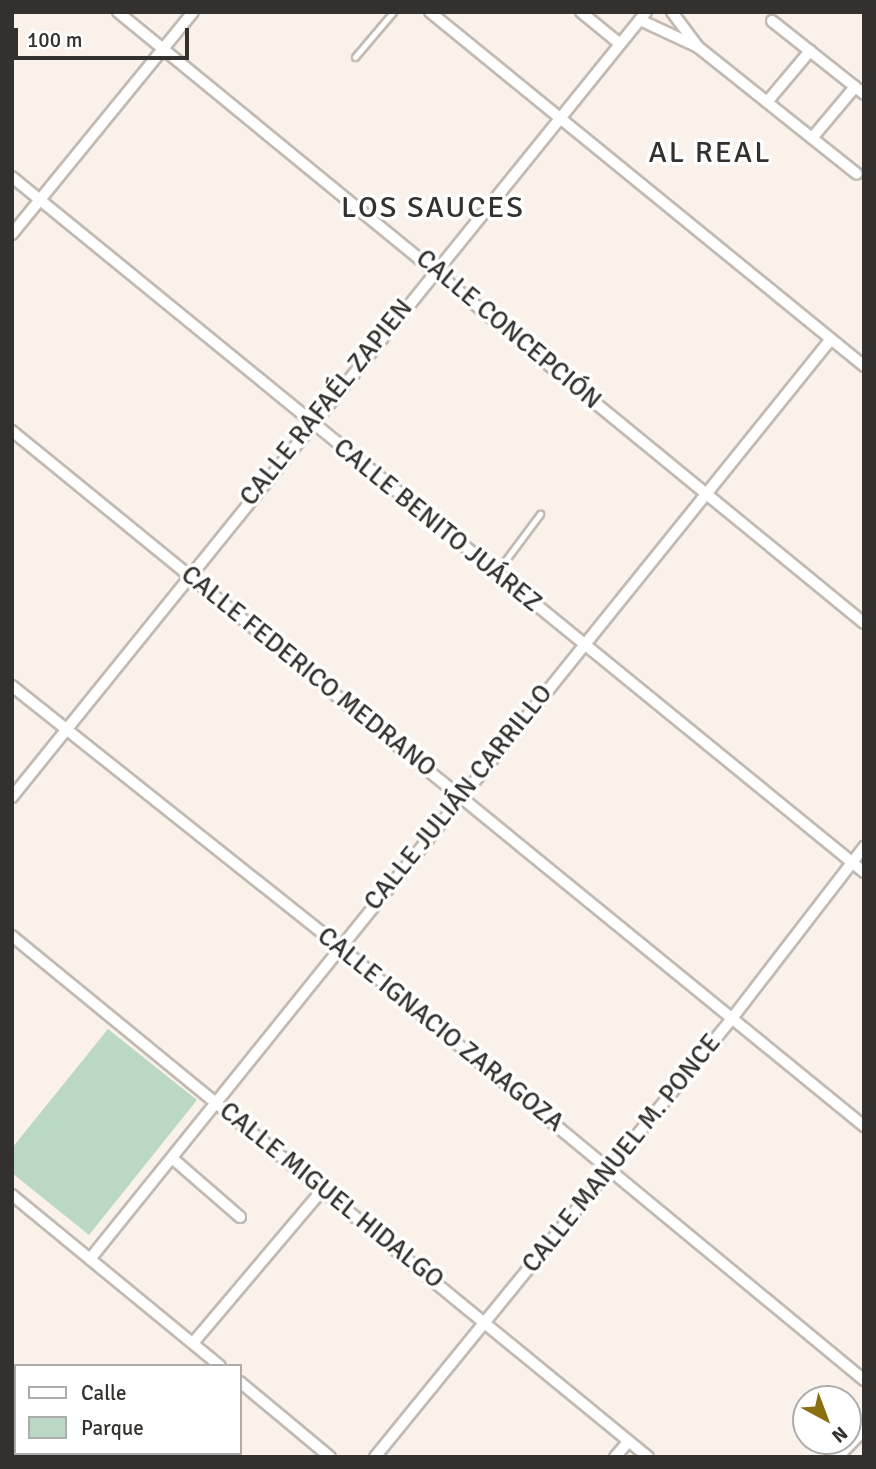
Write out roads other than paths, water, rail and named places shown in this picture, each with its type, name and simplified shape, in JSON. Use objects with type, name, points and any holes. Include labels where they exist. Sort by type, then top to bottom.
[{"type":"street","name":"CALLE CONCEPCIÓN","points":[[118,12],[435,268],[706,495],[864,623]]},
{"type":"street","points":[[12,234],[193,12]]},
{"type":"street","points":[[430,12],[864,366]]},
{"type":"street","points":[[581,12],[620,44]]},
{"type":"street","points":[[672,12],[698,47]]},
{"type":"street","points":[[643,16],[698,47],[857,174]]},
{"type":"street","name":"CALLE RAFAÉL ZAPIEN","points":[[12,797],[435,268],[643,16]]},
{"type":"street","points":[[772,21],[859,90],[812,138]]},
{"type":"street","points":[[767,102],[810,51]]},
{"type":"street","name":"CALLE BENITO JUÁREZ","points":[[12,177],[582,645],[864,872]]},
{"type":"street","name":"CALLE JULIÁN CARRILLO","points":[[90,1259],[461,795],[831,339]]},
{"type":"street","name":"CALLE FEDERICO MEDRANO","points":[[12,431],[461,795],[730,1021],[864,1126]]},
{"type":"street","name":"CALLE IGNACIO ZARAGOZA","points":[[12,686],[340,947],[864,1380]]},
{"type":"street","name":"CALLE MANUEL M. PONCE","points":[[375,1457],[730,1021],[864,847]]},
{"type":"street","name":"CALLE MIGUEL HIDALGO","points":[[12,936],[648,1457]]},
{"type":"street","points":[[173,1158],[240,1217]]},
{"type":"street","points":[[193,1343],[323,1189]]},
{"type":"street","points":[[12,1195],[218,1364]]},
{"type":"street","points":[[242,1384],[331,1457]]},
{"type":"street","points":[[835,1457],[864,1427]]},
{"type":"street","points":[[615,1457],[629,1441]]},
{"type":"lane","points":[[355,57],[393,12]]},
{"type":"lane","points":[[495,574],[540,514]]},
{"type":"district","name":"AL REAL","points":[[710,153]]},
{"type":"district","name":"LOS SAUCES","points":[[433,208]]}]
